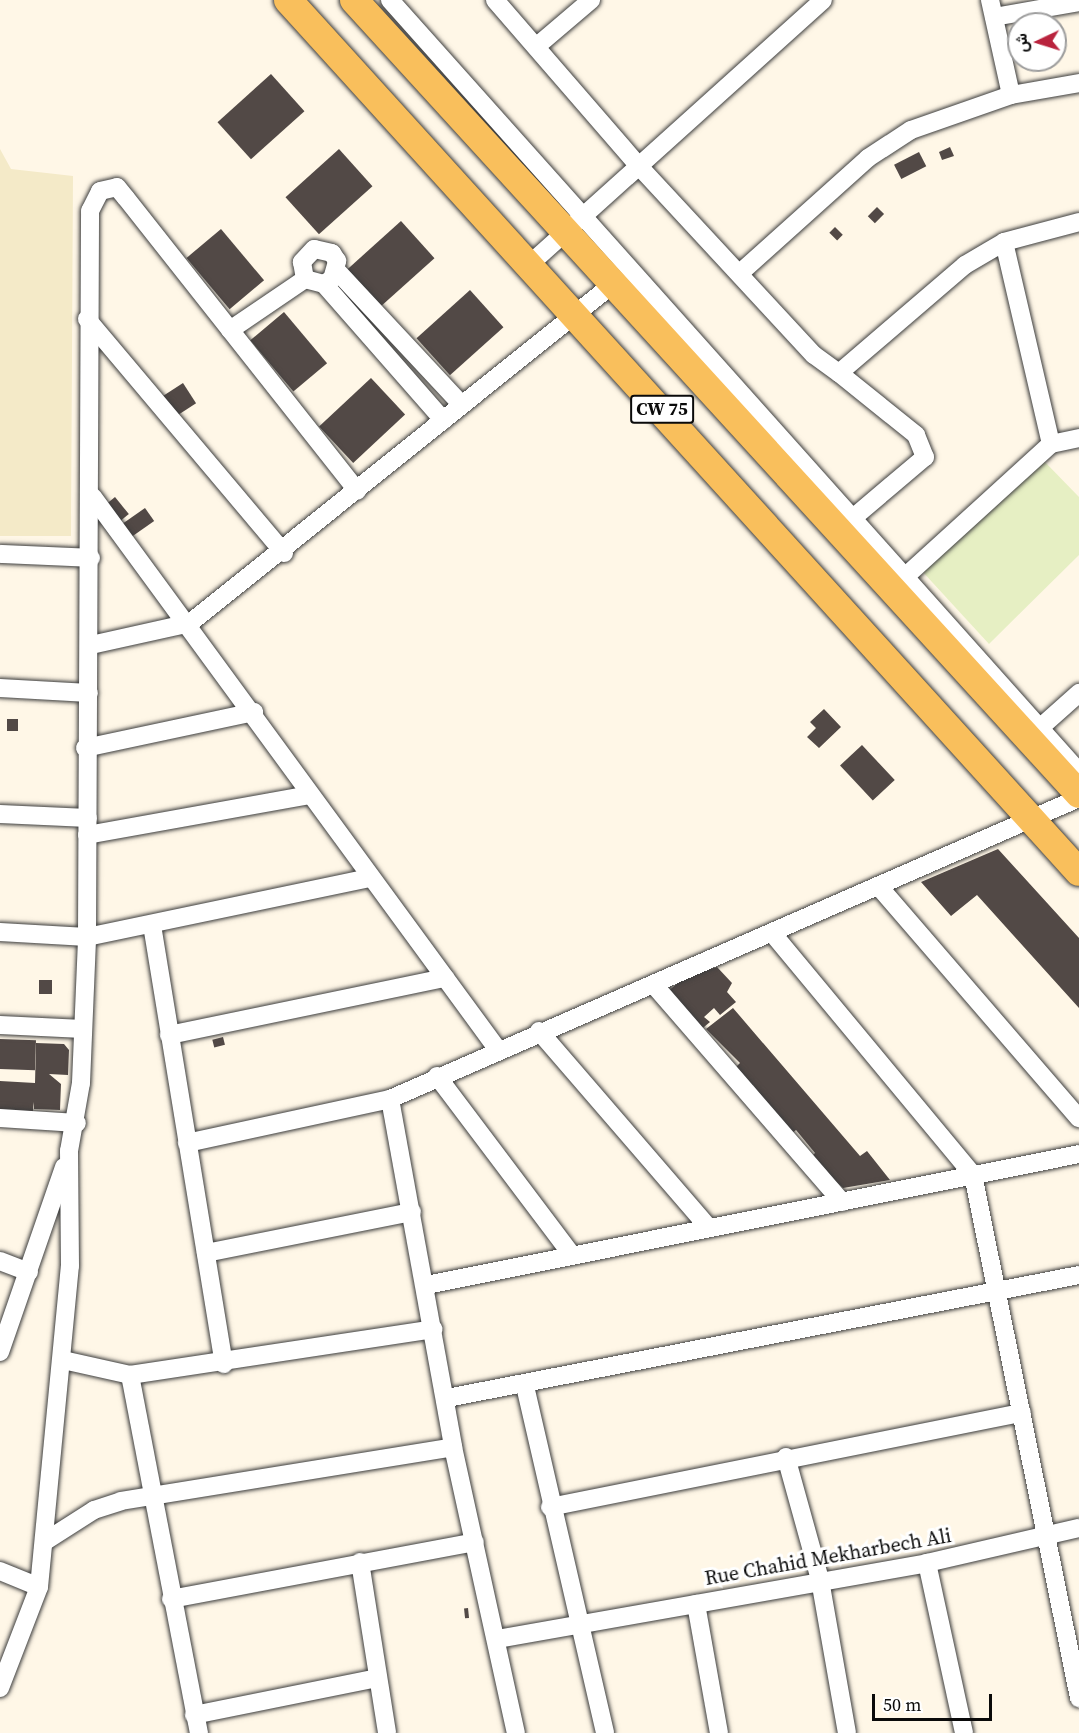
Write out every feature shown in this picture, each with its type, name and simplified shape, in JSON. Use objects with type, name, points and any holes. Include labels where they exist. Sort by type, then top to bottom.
[{"type":"main road","name":"CW 75","points":[[288,0],[578,315],[1033,822]]},
{"type":"main road","name":"CW 75","points":[[354,0],[575,221],[613,284],[1079,796]]},
{"type":"main road","points":[[1033,822],[1079,872]]},
{"type":"street","points":[[390,0],[575,221],[854,517],[1042,726],[1079,772]]},
{"type":"street","points":[[495,0],[637,164],[814,355],[916,435],[925,457],[854,517]]},
{"type":"street","points":[[537,46],[591,0]]},
{"type":"street","points":[[530,264],[637,164],[823,0]]},
{"type":"street","points":[[1011,94],[992,8],[1079,2]]},
{"type":"street","points":[[740,273],[868,158],[911,130],[1011,94],[1079,83]]},
{"type":"street","points":[[0,1352],[29,1272],[77,1123],[87,937],[88,827],[85,748],[91,645],[93,497],[87,319],[90,211],[107,185],[126,198],[357,491]]},
{"type":"street","points":[[839,373],[965,265],[1004,242],[1079,222]]},
{"type":"street","points":[[1004,242],[1050,444]]},
{"type":"street","points":[[305,279],[302,262],[314,249],[332,253],[330,277],[443,420]]},
{"type":"street","points":[[230,330],[305,279],[330,277],[461,404]]},
{"type":"street","points":[[91,645],[190,623],[284,553],[461,404],[578,315],[613,284]]},
{"type":"street","points":[[87,319],[284,553]]},
{"type":"street","points":[[907,575],[1050,444],[1079,438]]},
{"type":"street","points":[[93,497],[190,623],[310,795],[498,1050]]},
{"type":"street","points":[[0,554],[91,558]]},
{"type":"street","points":[[0,688],[89,693]]},
{"type":"street","points":[[1042,726],[1079,693]]},
{"type":"street","points":[[85,748],[254,712]]},
{"type":"street","points":[[0,814],[88,827],[310,795]]},
{"type":"street","points":[[187,1143],[390,1099],[539,1031],[881,889],[1033,822],[1079,796]]},
{"type":"street","points":[[0,932],[87,937],[370,878]]},
{"type":"street","points":[[881,889],[1079,1118]]},
{"type":"street","points":[[152,925],[224,1364]]},
{"type":"street","points":[[773,934],[973,1175],[995,1292],[1022,1413],[1043,1537],[1079,1698]]},
{"type":"street","points":[[169,1035],[445,978]]},
{"type":"street","points":[[654,985],[842,1202]]},
{"type":"street","points":[[0,1025],[83,1029]]},
{"type":"street","points":[[539,1031],[708,1227]]},
{"type":"street","points":[[437,1076],[572,1255]]},
{"type":"street","points":[[390,1099],[427,1285],[447,1398],[453,1447],[516,1733]]},
{"type":"street","points":[[0,1118],[77,1123]]},
{"type":"street","points":[[0,1688],[39,1587],[63,1360],[70,1266],[69,1151]]},
{"type":"street","points":[[427,1285],[1079,1154]]},
{"type":"street","points":[[206,1253],[411,1212]]},
{"type":"street","points":[[0,1261],[29,1272]]},
{"type":"street","points":[[447,1398],[525,1386],[1079,1275]]},
{"type":"street","points":[[63,1360],[130,1375],[224,1364],[434,1329]]},
{"type":"street","points":[[130,1375],[150,1498],[199,1733]]},
{"type":"street","points":[[525,1386],[550,1507],[584,1623],[605,1733]]},
{"type":"street","points":[[550,1507],[786,1457],[1022,1413]]},
{"type":"street","points":[[44,1542],[94,1510],[150,1498],[453,1447]]},
{"type":"street","points":[[786,1457],[820,1580],[847,1733]]},
{"type":"street","name":"Rue Chahid Mekharbech Ali","points":[[497,1639],[820,1580],[927,1563],[1079,1528]]},
{"type":"street","points":[[171,1599],[475,1542]]},
{"type":"street","points":[[360,1562],[387,1733]]},
{"type":"street","points":[[927,1563],[964,1733]]},
{"type":"street","points":[[0,1571],[39,1587]]},
{"type":"street","points":[[696,1604],[719,1733]]},
{"type":"street","points":[[194,1715],[377,1678]]},
{"type":"shaded area","points":[[0,149],[11,169],[73,176],[71,536],[0,536]]},
{"type":"green space","points":[[1043,460],[1079,497],[1079,555],[989,644],[921,570]]},
{"type":"building","points":[[271,74],[304,111],[251,159],[217,122]]},
{"type":"building","points":[[950,147],[954,156],[942,160],[939,152]]},
{"type":"building","points":[[339,149],[372,186],[319,234],[285,197]]},
{"type":"building","points":[[919,152],[926,166],[901,179],[894,165]]},
{"type":"building","points":[[877,207],[884,214],[875,223],[868,216]]},
{"type":"building","points":[[401,221],[434,258],[381,306],[347,269]]},
{"type":"building","points":[[835,227],[843,235],[837,240],[829,233]]},
{"type":"building","points":[[221,229],[264,280],[230,309],[187,258]]},
{"type":"building","points":[[470,290],[503,327],[450,375],[416,338]]},
{"type":"building","points":[[284,312],[327,363],[293,392],[250,340]]},
{"type":"building","points":[[371,378],[405,415],[353,463],[319,426]]},
{"type":"building","points":[[183,383],[196,403],[168,422],[154,402]]},
{"type":"building","points":[[115,497],[129,514],[119,522],[105,505]]},
{"type":"building","points":[[145,508],[154,521],[132,537],[123,523]]},
{"type":"building","points":[[824,709],[841,727],[819,748],[807,737],[816,728],[810,722]]},
{"type":"building","points":[[7,719],[18,719],[18,731],[7,731]]},
{"type":"building","points":[[862,745],[895,780],[873,801],[840,765]]},
{"type":"building","points":[[998,849],[1079,938],[1079,1008],[977,895],[951,916],[921,882]]},
{"type":"building","points":[[717,967],[732,983],[727,992],[736,1002],[720,1015],[714,1008],[704,1017],[710,1022],[698,1032],[666,993],[686,976]]},
{"type":"building","points":[[39,980],[52,980],[52,994],[39,994]]},
{"type":"building","points":[[733,1008],[860,1156],[867,1151],[890,1180],[843,1188],[810,1158],[815,1153],[796,1130],[791,1134],[753,1085],[748,1089],[732,1071],[740,1063],[706,1029]]},
{"type":"building","points":[[223,1037],[225,1045],[214,1047],[212,1040]]},
{"type":"building","points":[[0,1039],[36,1040],[35,1070],[0,1069]]},
{"type":"building","points":[[36,1043],[64,1044],[69,1050],[68,1075],[49,1074],[61,1084],[60,1110],[34,1109],[33,1102],[33,1115],[0,1113],[0,1081],[35,1083]]},
{"type":"building","points":[[464,1608],[468,1608],[469,1618],[465,1618]]}]
